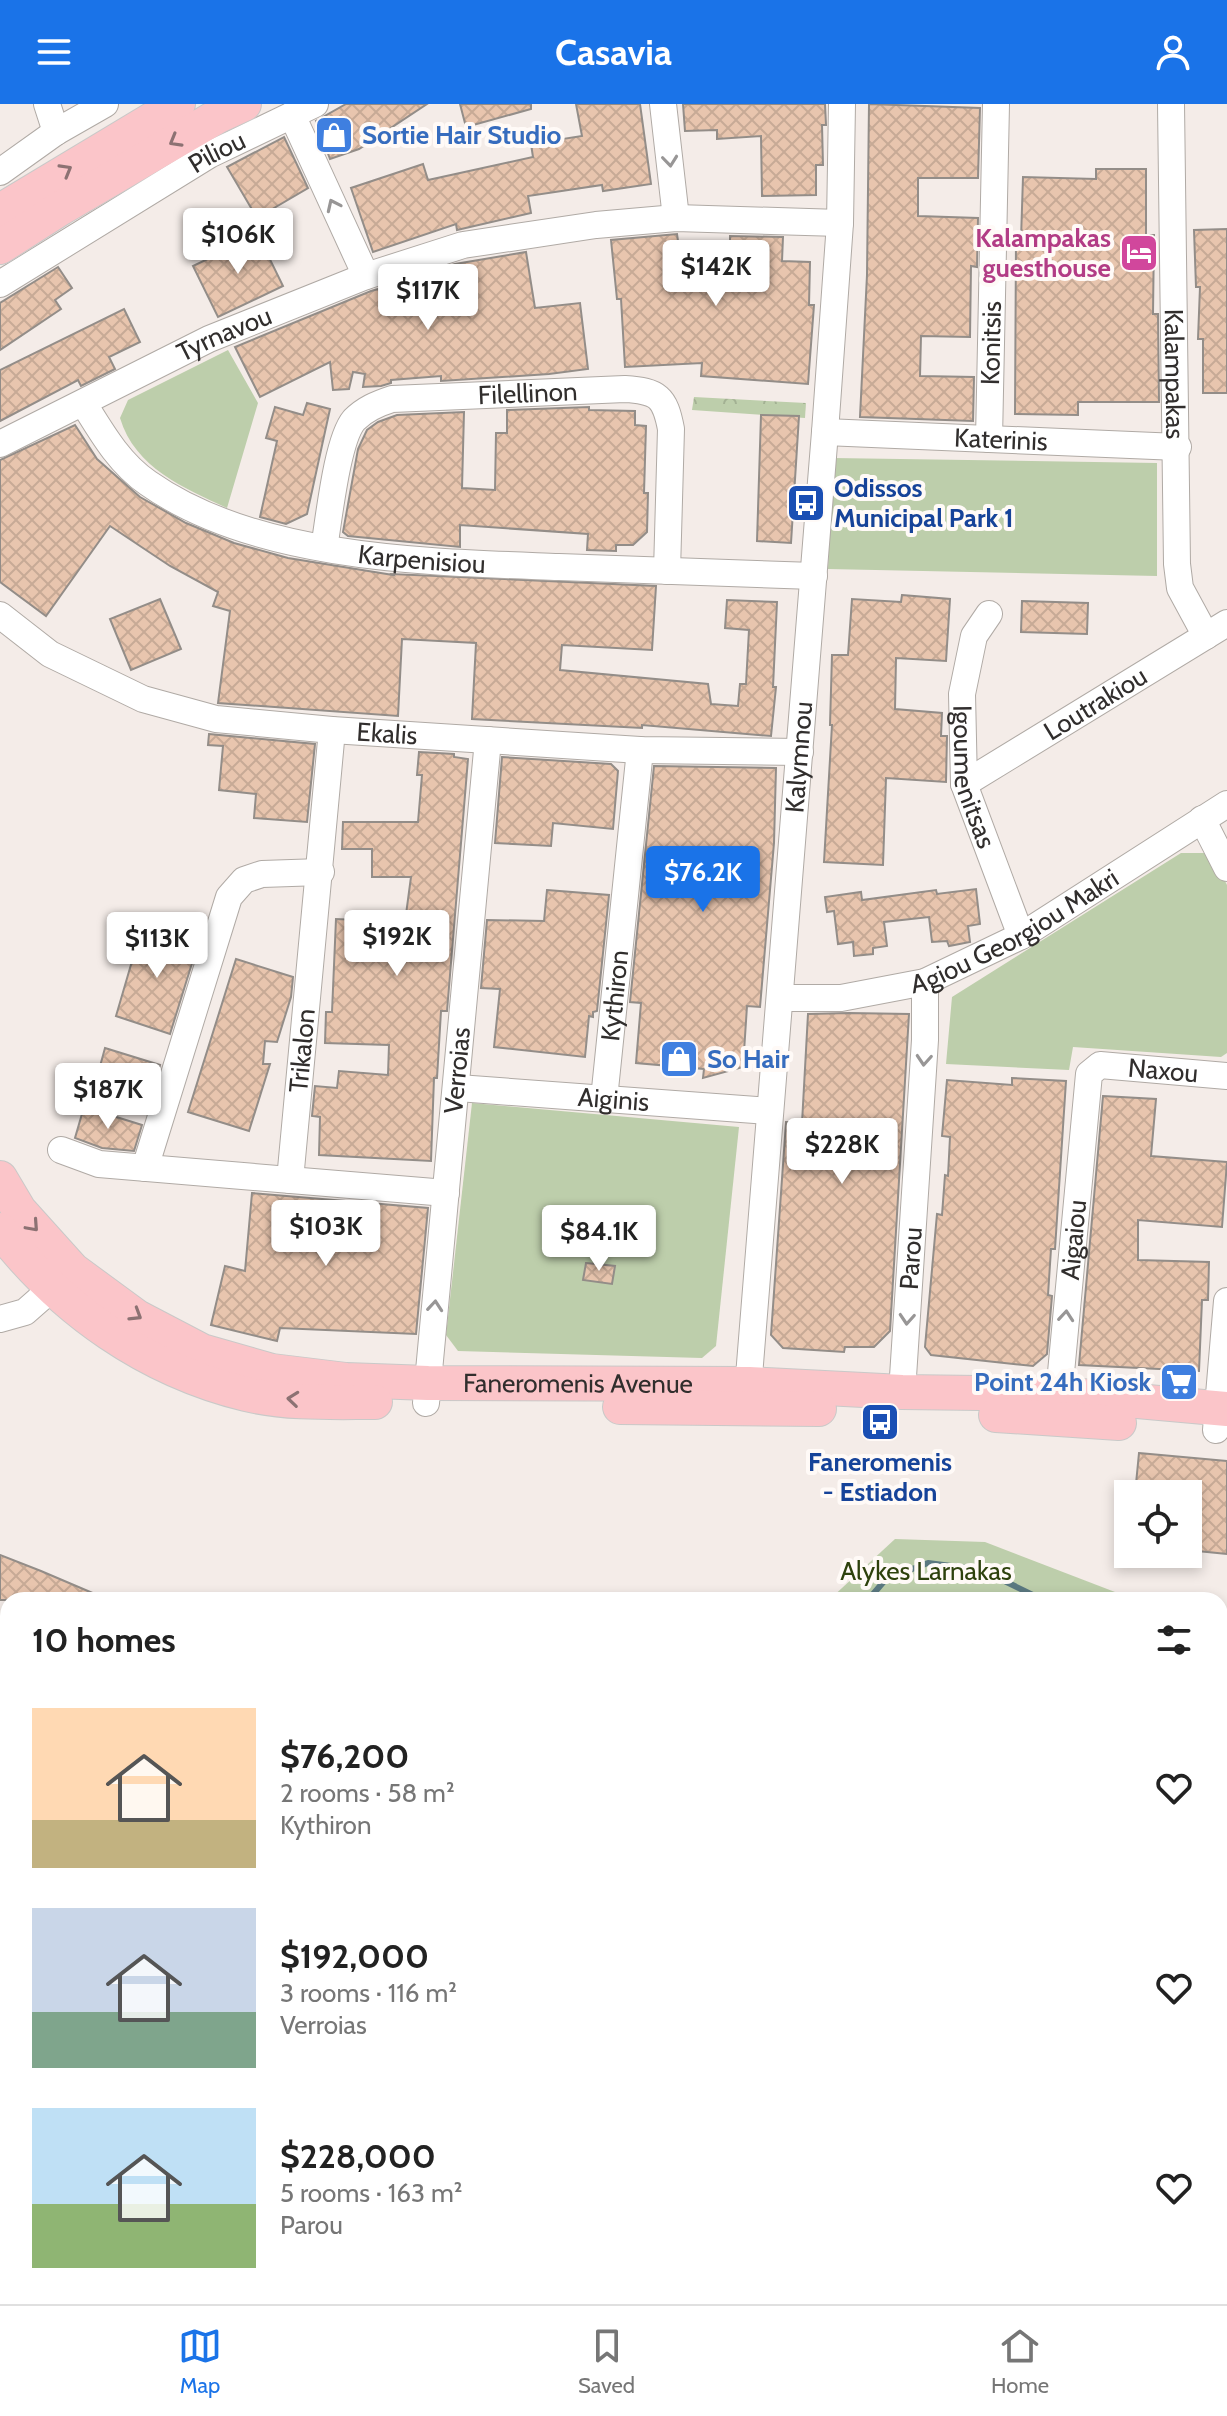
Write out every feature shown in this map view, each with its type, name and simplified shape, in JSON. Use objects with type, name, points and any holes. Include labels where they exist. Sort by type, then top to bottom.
[{"type":"main road","points":[[0,211],[178,104]]},
{"type":"main road","points":[[0,247],[87,192],[244,104]]},
{"type":"main road","name":"Faneromenis Avenue","points":[[0,1178],[62,1280],[121,1342],[179,1372],[248,1395],[318,1402],[427,1393],[748,1396],[902,1392],[1222,1420]]},
{"type":"main road","name":"Faneromenis Avenue","points":[[0,1230],[25,1262],[62,1280]]},
{"type":"main road","name":"Faneromenis Avenue","points":[[748,1396],[901,1410],[1060,1406]]},
{"type":"street","points":[[47,104],[56,132]]},
{"type":"street","points":[[0,172],[56,132],[105,104]]},
{"type":"street","points":[[663,104],[676,218]]},
{"type":"street","name":"Kalymnou","points":[[748,1396],[825,432],[840,223],[842,104]]},
{"type":"street","name":"Konitsis","points":[[989,439],[996,104]]},
{"type":"street","name":"Kalampakas","points":[[1171,104],[1178,447],[1177,564],[1180,588],[1217,630]]},
{"type":"street","points":[[304,109],[366,276]]},
{"type":"street","name":"Piliou","points":[[0,284],[209,155],[304,109]]},
{"type":"street","name":"Tyrnavou","points":[[0,444],[209,339],[366,276],[463,245],[596,225],[676,218],[840,223]]},
{"type":"street","name":"Filellinon","points":[[324,548],[343,444],[352,422],[369,407],[392,399],[647,390],[659,397],[667,410],[671,429],[667,571]]},
{"type":"street","name":"Karpenisiou","points":[[84,404],[113,451],[146,482],[183,505],[248,531],[324,548],[430,562],[814,576]]},
{"type":"street","name":"Katerinis","points":[[825,432],[1178,447]]},
{"type":"street","name":"Igoumenitsas","points":[[989,614],[974,636],[962,694],[964,784],[1021,936]]},
{"type":"street","name":"Ekalis","points":[[0,615],[50,654],[143,699],[216,719],[332,730],[640,750],[800,752]]},
{"type":"street","name":"Loutrakiou","points":[[964,784],[1217,630]]},
{"type":"street","name":"Trikalon","points":[[290,1180],[332,730]]},
{"type":"street","name":"Verroias","points":[[427,1393],[458,1088],[488,740]]},
{"type":"street","name":"Kythiron","points":[[604,1099],[640,750]]},
{"type":"street","name":"Agiou Georgiou Makri","points":[[781,998],[841,998],[925,982],[1021,936],[1227,804]]},
{"type":"street","points":[[1202,819],[1227,868]]},
{"type":"street","points":[[145,1168],[229,897],[244,880],[262,874],[321,872]]},
{"type":"street","name":"Parou","points":[[902,1392],[925,1040],[925,982]]},
{"type":"street","name":"Naxou","points":[[1100,1065],[1227,1076]]},
{"type":"street","name":"Aigaiou","points":[[1060,1406],[1087,1083],[1089,1074],[1100,1065]]},
{"type":"street","name":"Aiginis","points":[[458,1088],[769,1111]]},
{"type":"street","points":[[61,1150],[99,1164],[446,1193]]},
{"type":"street","points":[[0,1319],[25,1312],[62,1280]]},
{"type":"street","points":[[1222,1420],[1227,1301]]},
{"type":"green space","points":[[228,350],[258,403],[227,508],[178,484],[149,463],[127,435],[120,418],[128,400]]},
{"type":"green space","points":[[694,397],[806,403],[805,418],[692,410]]},
{"type":"green space","points":[[833,458],[1157,463],[1157,576],[828,569]]},
{"type":"green space","points":[[1181,853],[1211,853],[1227,885],[1227,1053],[1221,1057],[1073,1047],[1069,1070],[946,1064],[952,997]]},
{"type":"green space","points":[[472,1103],[739,1127],[716,1346],[702,1358],[458,1351],[446,1335]]},
{"type":"green space","name":"Alykes Larnakas","points":[[895,1539],[985,1542],[1115,1592],[838,1592]]},
{"type":"building","points":[[346,104],[427,104],[359,149],[330,159],[316,121]]},
{"type":"building","points":[[460,104],[531,104],[531,109],[466,127]]},
{"type":"building","points":[[576,104],[640,104],[651,184],[603,191],[602,185],[528,196],[531,213],[457,230],[456,224],[373,252],[351,188],[423,164],[428,180],[533,157],[531,144],[582,136]]},
{"type":"building","points":[[683,104],[825,104],[823,165],[816,165],[816,195],[762,196],[761,136],[717,139],[717,130],[685,131]]},
{"type":"building","points":[[869,104],[980,108],[978,178],[918,178],[918,216],[978,218],[977,267],[971,266],[970,337],[921,336],[920,376],[974,377],[973,421],[860,417],[867,275]]},
{"type":"building","points":[[284,137],[308,188],[257,218],[227,167]]},
{"type":"building","points":[[1096,169],[1146,169],[1146,235],[1154,235],[1153,314],[1158,314],[1159,402],[1078,402],[1078,415],[1015,414],[1016,239],[1021,239],[1023,177],[1096,179]]},
{"type":"building","points":[[1227,229],[1227,393],[1203,393],[1203,339],[1198,339],[1200,287],[1196,287],[1194,230]]},
{"type":"building","points":[[677,234],[679,248],[730,249],[730,236],[783,237],[782,261],[810,262],[809,305],[814,305],[808,384],[701,376],[702,363],[625,367],[621,299],[617,299],[611,240]]},
{"type":"building","points":[[258,235],[283,286],[218,317],[193,266]]},
{"type":"building","points":[[526,252],[535,308],[580,303],[588,369],[441,381],[441,376],[391,380],[391,383],[381,386],[363,387],[365,374],[353,372],[349,389],[333,390],[330,362],[260,397],[235,347],[371,291],[429,275],[455,264]]},
{"type":"building","points":[[58,267],[72,288],[55,300],[61,309],[0,350],[0,303]]},
{"type":"building","points":[[124,309],[140,342],[109,357],[115,369],[81,386],[78,380],[0,421],[0,370]]},
{"type":"building","points":[[307,403],[330,409],[307,514],[286,524],[260,517],[277,441],[266,438],[275,407],[303,415]]},
{"type":"building","points":[[589,407],[589,410],[635,411],[635,425],[646,426],[644,493],[648,493],[647,532],[633,545],[616,545],[616,551],[587,550],[588,534],[460,525],[460,547],[348,536],[343,532],[358,449],[367,430],[378,422],[397,415],[464,412],[462,488],[495,490],[496,433],[507,433],[507,410]]},
{"type":"building","points":[[761,415],[799,416],[791,543],[757,541]]},
{"type":"building","points":[[75,425],[97,459],[140,497],[186,523],[234,543],[288,558],[393,575],[656,586],[652,650],[562,645],[560,670],[708,684],[711,704],[738,706],[740,684],[746,684],[749,630],[725,628],[727,600],[777,602],[773,687],[776,687],[771,736],[642,725],[642,728],[472,719],[476,643],[402,639],[398,716],[218,703],[230,611],[213,606],[218,592],[170,566],[110,526],[46,616],[0,582],[0,460]]},
{"type":"building","points":[[902,595],[950,599],[946,661],[896,658],[895,709],[942,713],[941,736],[947,736],[946,782],[886,778],[883,865],[824,862],[832,725],[832,655],[848,655],[852,599],[901,602]]},
{"type":"building","points":[[160,599],[181,649],[131,670],[110,619]]},
{"type":"building","points":[[1022,601],[1088,603],[1087,634],[1021,632]]},
{"type":"building","points":[[209,734],[315,744],[307,822],[254,818],[256,794],[219,790],[223,746],[208,745]]},
{"type":"building","points":[[419,752],[454,754],[454,757],[468,759],[447,1011],[441,1011],[437,1078],[434,1078],[431,1161],[319,1155],[320,1117],[312,1116],[315,1086],[337,1088],[339,1071],[388,1075],[389,1045],[325,1043],[326,1012],[332,1012],[336,919],[405,922],[411,877],[372,877],[372,849],[342,849],[343,822],[418,822],[422,775],[417,775]]},
{"type":"building","points":[[502,757],[611,764],[618,771],[613,829],[553,823],[551,846],[495,843]]},
{"type":"building","points":[[654,766],[776,768],[774,843],[760,1007],[747,1006],[743,1067],[703,1078],[704,1069],[636,1063],[641,1003],[630,1002]]},
{"type":"building","points":[[976,889],[980,924],[968,926],[970,942],[949,946],[947,941],[932,942],[929,917],[884,922],[887,946],[873,948],[873,954],[854,956],[853,942],[838,944],[834,911],[827,912],[825,897],[861,892],[862,900],[936,890],[937,894]]},
{"type":"building","points":[[547,890],[609,895],[597,1011],[593,1012],[593,1017],[589,1016],[585,1057],[494,1047],[500,989],[481,988],[487,920],[544,921]]},
{"type":"building","points":[[142,927],[198,944],[170,1034],[116,1016]]},
{"type":"building","points":[[236,959],[293,977],[291,997],[277,1042],[265,1041],[263,1064],[270,1064],[249,1131],[188,1112]]},
{"type":"building","points":[[808,1014],[909,1014],[890,1331],[874,1347],[845,1347],[844,1352],[783,1348],[771,1335],[786,1122],[802,1123]]},
{"type":"building","points":[[105,1048],[160,1065],[150,1099],[96,1081]]},
{"type":"building","points":[[1012,1078],[1066,1081],[1055,1249],[1051,1249],[1048,1295],[1052,1296],[1047,1354],[1033,1366],[931,1355],[925,1347],[937,1214],[942,1215],[945,1175],[948,1176],[950,1137],[942,1136],[947,1080],[1012,1085]]},
{"type":"building","points":[[1103,1096],[1156,1099],[1151,1156],[1227,1162],[1222,1227],[1138,1220],[1138,1260],[1209,1262],[1208,1300],[1202,1300],[1199,1371],[1079,1365]]},
{"type":"building","points":[[84,1107],[142,1125],[134,1151],[102,1148],[75,1138]]},
{"type":"building","points":[[252,1193],[428,1208],[416,1334],[280,1328],[277,1341],[211,1325],[225,1266],[245,1271]]},
{"type":"building","points":[[586,1263],[615,1266],[612,1284],[583,1280]]},
{"type":"building","points":[[1139,1453],[1227,1461],[1227,1554],[1202,1551],[1202,1480],[1136,1480]]},
{"type":"building","points":[[0,1555],[90,1592],[0,1592]]},
{"type":"waterway","points":[[875,1592],[886,1579],[928,1563],[982,1570],[1027,1592]]},
{"type":"place","name":"Sortie Hair Studio","points":[[334,135]]},
{"type":"place","name":"Kalampakas guesthouse","points":[[1139,253]]},
{"type":"place","name":"Odissos Municipal Park 1","points":[[806,503]]},
{"type":"place","name":"So Hair","points":[[679,1059]]},
{"type":"place","name":"Point 24h Kiosk","points":[[1179,1382]]},
{"type":"place","name":"Faneromenis - Estiadon","points":[[880,1422]]}]
